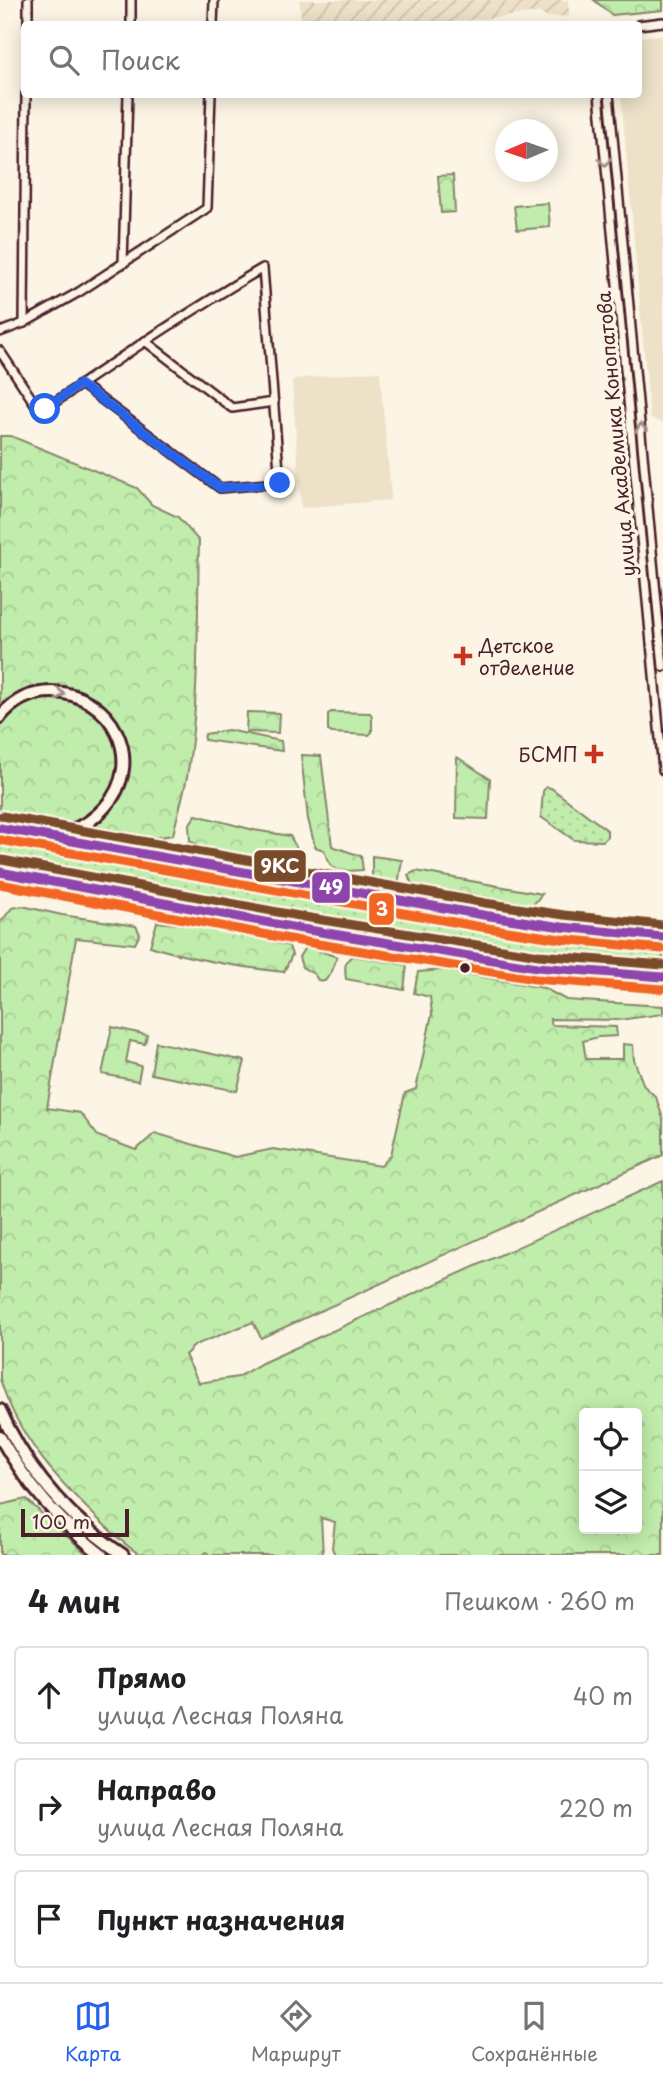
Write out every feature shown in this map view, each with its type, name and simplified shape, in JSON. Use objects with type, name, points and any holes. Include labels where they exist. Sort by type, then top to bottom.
[{"type":"main road","points":[[0,717],[9,707],[31,695],[55,692],[76,696],[97,706],[105,715],[113,725],[122,748],[123,775],[120,787],[98,815],[78,828],[37,834]]},
{"type":"main road","points":[[0,828],[483,915],[562,927],[663,937]]},
{"type":"main road","points":[[0,872],[302,929],[537,967],[663,977]]},
{"type":"main road","points":[[0,1410],[25,1459],[54,1497],[90,1531],[123,1555]]},
{"type":"main road","points":[[0,1437],[16,1465],[45,1504],[102,1555]]},
{"type":"street","points":[[28,0],[28,21]]},
{"type":"street","points":[[131,0],[131,21]]},
{"type":"street","points":[[213,21],[214,0]]},
{"type":"street","points":[[642,24],[663,22]]},
{"type":"street","points":[[24,323],[26,98]]},
{"type":"street","points":[[122,264],[128,98]]},
{"type":"street","points":[[0,332],[24,323],[79,292],[207,208],[211,98]]},
{"type":"street","name":"улица Академика Конопатова","points":[[599,98],[663,770]]},
{"type":"street","name":"улица Академика Конопатова","points":[[609,98],[663,667]]},
{"type":"street","points":[[0,351],[39,410],[45,409],[80,384],[145,341],[263,268],[280,483],[220,488],[80,384]]},
{"type":"street","points":[[145,341],[232,408],[274,402]]},
{"type":"street","points":[[642,935],[663,931]]},
{"type":"shaded area","points":[[299,0],[568,0],[569,16],[546,17],[540,13],[461,21],[302,21]]},
{"type":"shaded area","points":[[663,35],[663,423],[650,418],[621,98],[642,98],[642,37]]},
{"type":"shaded area","points":[[377,371],[380,373],[391,496],[389,500],[301,508],[292,382],[295,379]]},
{"type":"green space","points":[[594,0],[663,0],[663,10],[612,15]]},
{"type":"green space","points":[[453,175],[455,212],[441,213],[438,176]]},
{"type":"green space","points":[[548,203],[550,227],[517,230],[514,206]]},
{"type":"green space","points":[[0,436],[11,436],[137,488],[152,505],[178,517],[199,541],[194,719],[187,777],[173,835],[152,838],[0,812]]},
{"type":"green space","points":[[247,712],[279,713],[278,733],[246,732]]},
{"type":"green space","points":[[370,713],[372,732],[369,735],[332,733],[328,731],[328,714]]},
{"type":"green space","points":[[228,730],[281,741],[282,751],[204,740],[205,734]]},
{"type":"green space","points":[[301,755],[321,756],[332,846],[361,856],[363,870],[338,870],[330,864],[324,850],[315,847],[308,819]]},
{"type":"green space","points":[[457,757],[490,779],[488,819],[456,818]]},
{"type":"green space","points":[[546,787],[607,830],[607,837],[603,841],[574,840],[541,817],[543,791]]},
{"type":"green space","points":[[196,815],[290,836],[297,849],[295,859],[259,860],[214,854],[190,841],[189,825]]},
{"type":"green space","points":[[0,838],[486,924],[582,937],[663,944],[663,968],[483,948],[0,863]]},
{"type":"green space","points":[[372,856],[402,860],[398,885],[372,881]]},
{"type":"green space","points":[[416,871],[542,894],[533,905],[412,884],[408,875]]},
{"type":"green space","points":[[22,906],[136,926],[140,934],[135,944],[76,938],[47,1108],[80,1113],[98,1136],[136,1150],[155,1133],[235,1157],[273,1149],[381,1166],[391,1155],[405,1093],[416,1089],[432,1014],[430,997],[414,993],[418,972],[443,970],[544,988],[566,1000],[663,1006],[663,1014],[619,1020],[550,1019],[552,1025],[616,1027],[617,1036],[583,1041],[586,1059],[623,1059],[623,1044],[633,1045],[634,1060],[644,1086],[656,1097],[663,1119],[663,1155],[261,1338],[253,1322],[195,1345],[185,1355],[199,1383],[238,1377],[262,1363],[663,1181],[663,1555],[335,1555],[332,1548],[335,1522],[321,1518],[323,1555],[209,1555],[207,1552],[202,1555],[143,1554],[122,1542],[82,1503],[40,1455],[17,1419],[0,1379],[0,923],[12,908]]},
{"type":"green space","points":[[157,922],[216,928],[289,946],[292,955],[284,972],[183,955],[150,946]]},
{"type":"green space","points":[[309,947],[337,957],[325,981],[318,980],[314,974],[302,967],[299,957],[304,949]]},
{"type":"green space","points":[[352,956],[407,965],[404,990],[346,979],[346,964]]},
{"type":"green space","points":[[112,1027],[147,1035],[145,1044],[130,1041],[126,1062],[141,1066],[138,1081],[102,1074]]},
{"type":"green space","points":[[156,1042],[245,1061],[237,1091],[151,1074]]},
{"type":"green space","points":[[26,1499],[88,1555],[0,1555],[0,1505]]},
{"type":"transit line","name":"9КС","points":[[2,816],[485,903],[564,915],[663,925]]},
{"type":"transit line","name":"49","points":[[0,828],[483,915],[562,927],[663,937]]},
{"type":"transit line","name":"3","points":[[0,840],[481,927],[561,939],[662,949]]},
{"type":"transit line","name":"9КС","points":[[2,860],[304,917],[539,955],[663,965]]},
{"type":"transit line","name":"49","points":[[0,872],[302,929],[537,967],[663,977]]},
{"type":"transit line","name":"3","points":[[0,884],[300,941],[535,979],[662,989]]},
{"type":"place","name":"Детское отделение","points":[[463,656]]},
{"type":"place","name":"БСМП","points":[[594,754]]},
{"type":"route","points":[[45,409],[80,384],[220,488],[280,483]]}]
